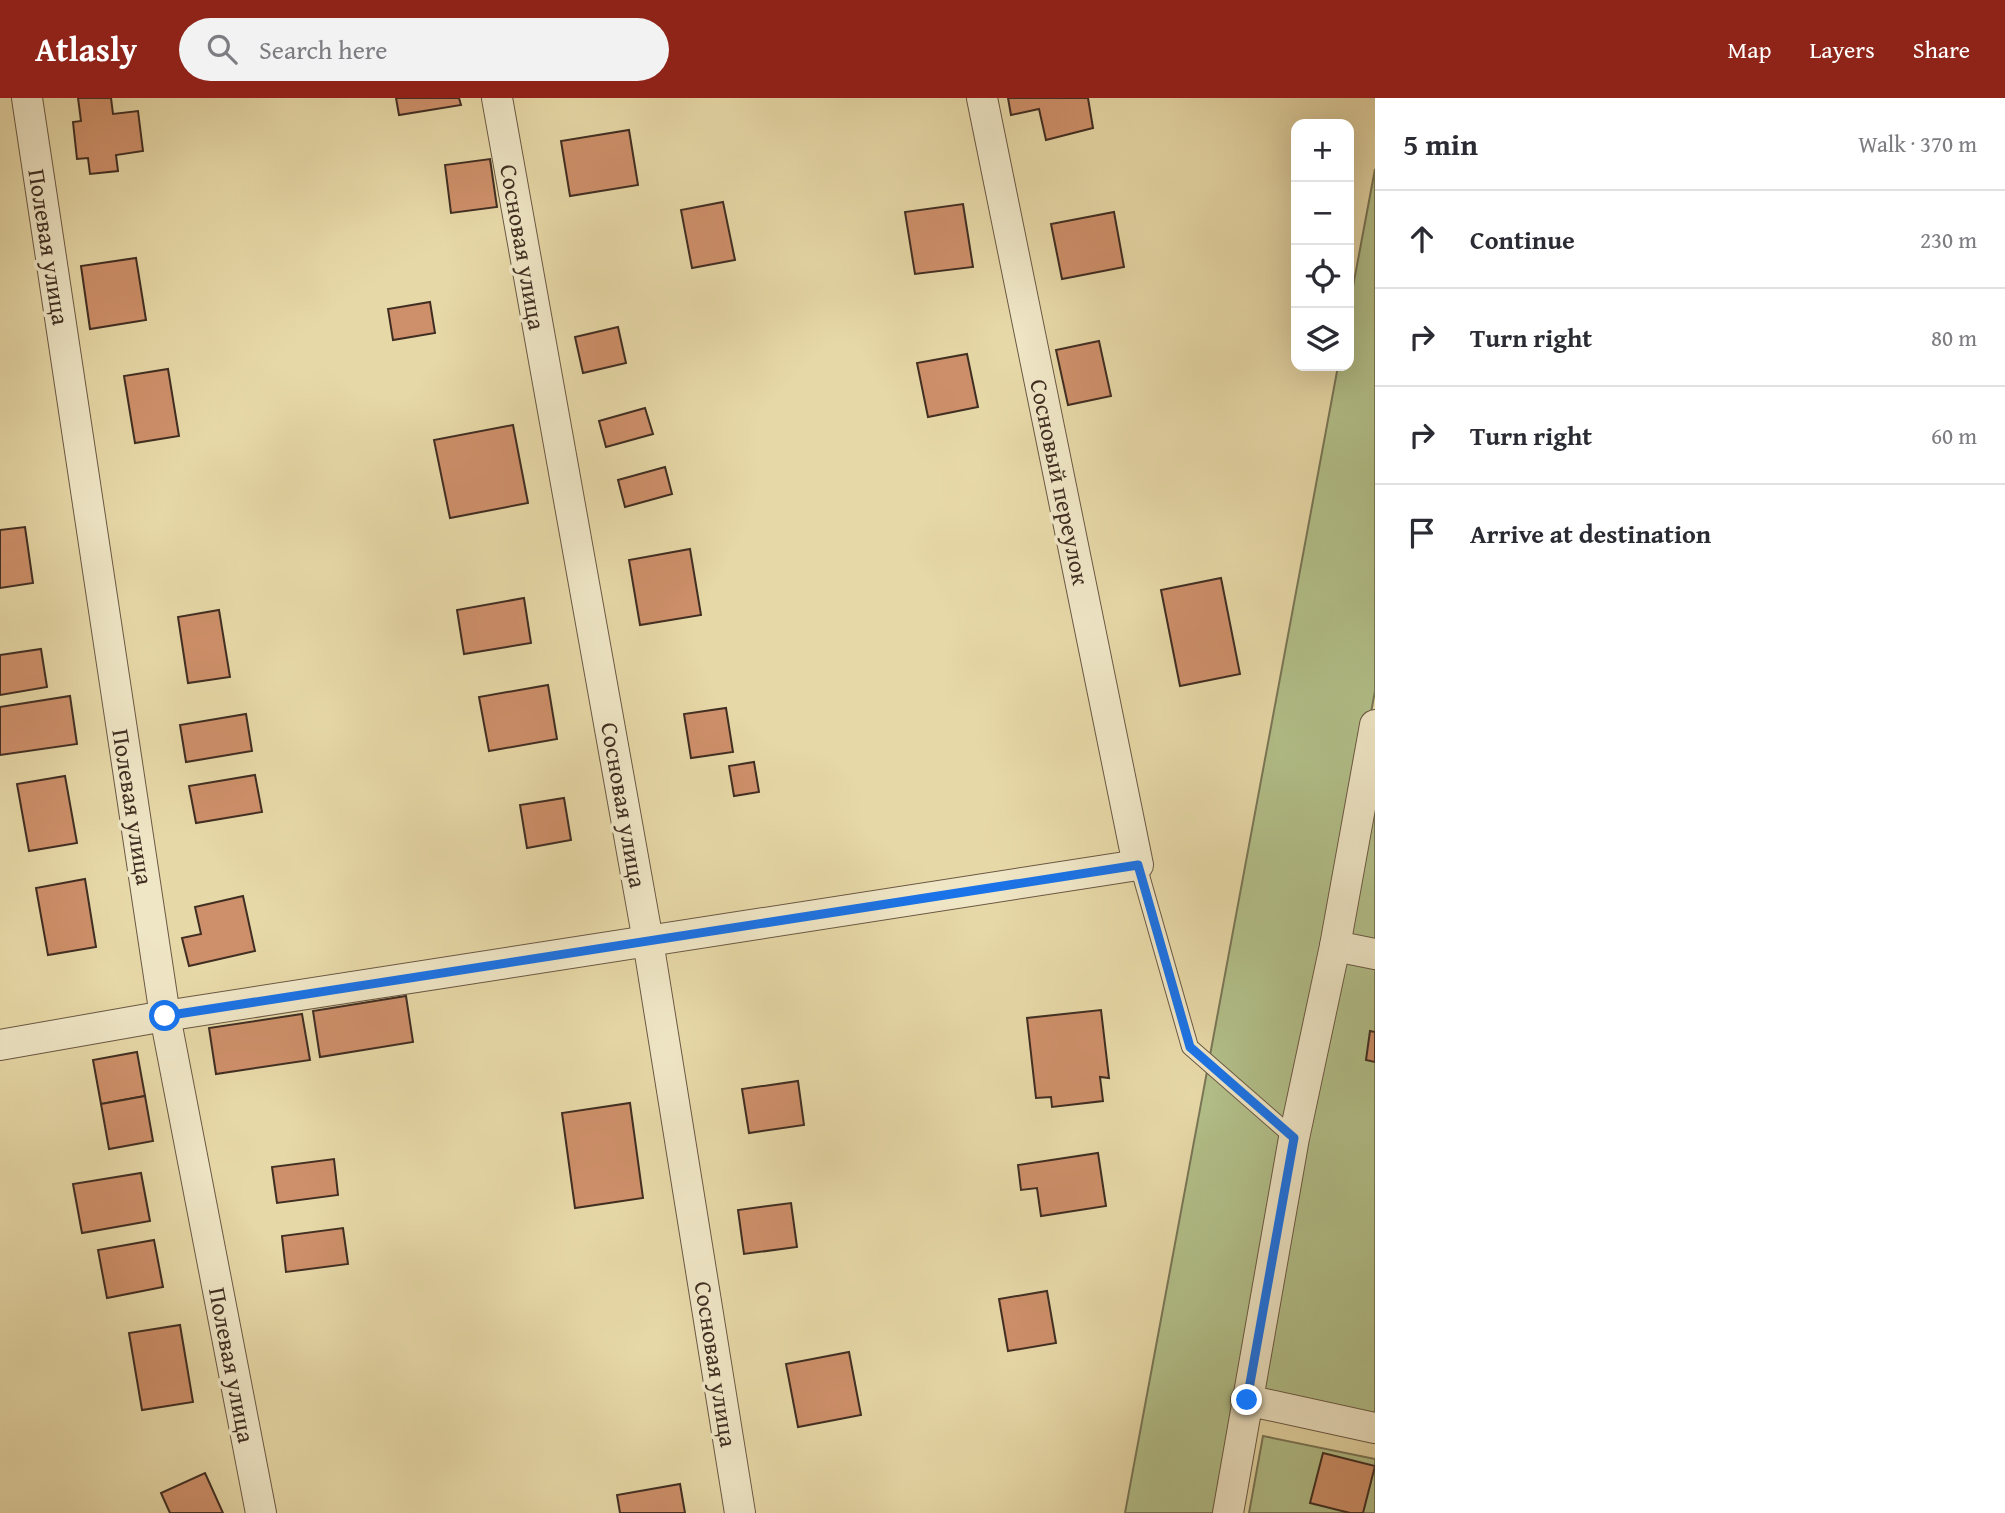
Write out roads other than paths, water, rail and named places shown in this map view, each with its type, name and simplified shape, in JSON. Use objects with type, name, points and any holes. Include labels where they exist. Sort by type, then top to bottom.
[{"type":"street","name":"Полевая улица","points":[[27,98],[165,1016],[261,1513]]},
{"type":"street","name":"Сосновая улица","points":[[496,98],[648,941],[740,1513]]},
{"type":"street","name":"Сосновый переулок","points":[[982,98],[1138,865]]},
{"type":"street","points":[[1228,1513],[1294,1138],[1335,946],[1375,724]]},
{"type":"street","points":[[0,1045],[165,1016],[1138,865]]},
{"type":"street","points":[[1335,946],[1375,954]]},
{"type":"street","points":[[1247,1400],[1375,1428]]},
{"type":"lane","points":[[1138,865],[1190,1047],[1294,1138]]}]
